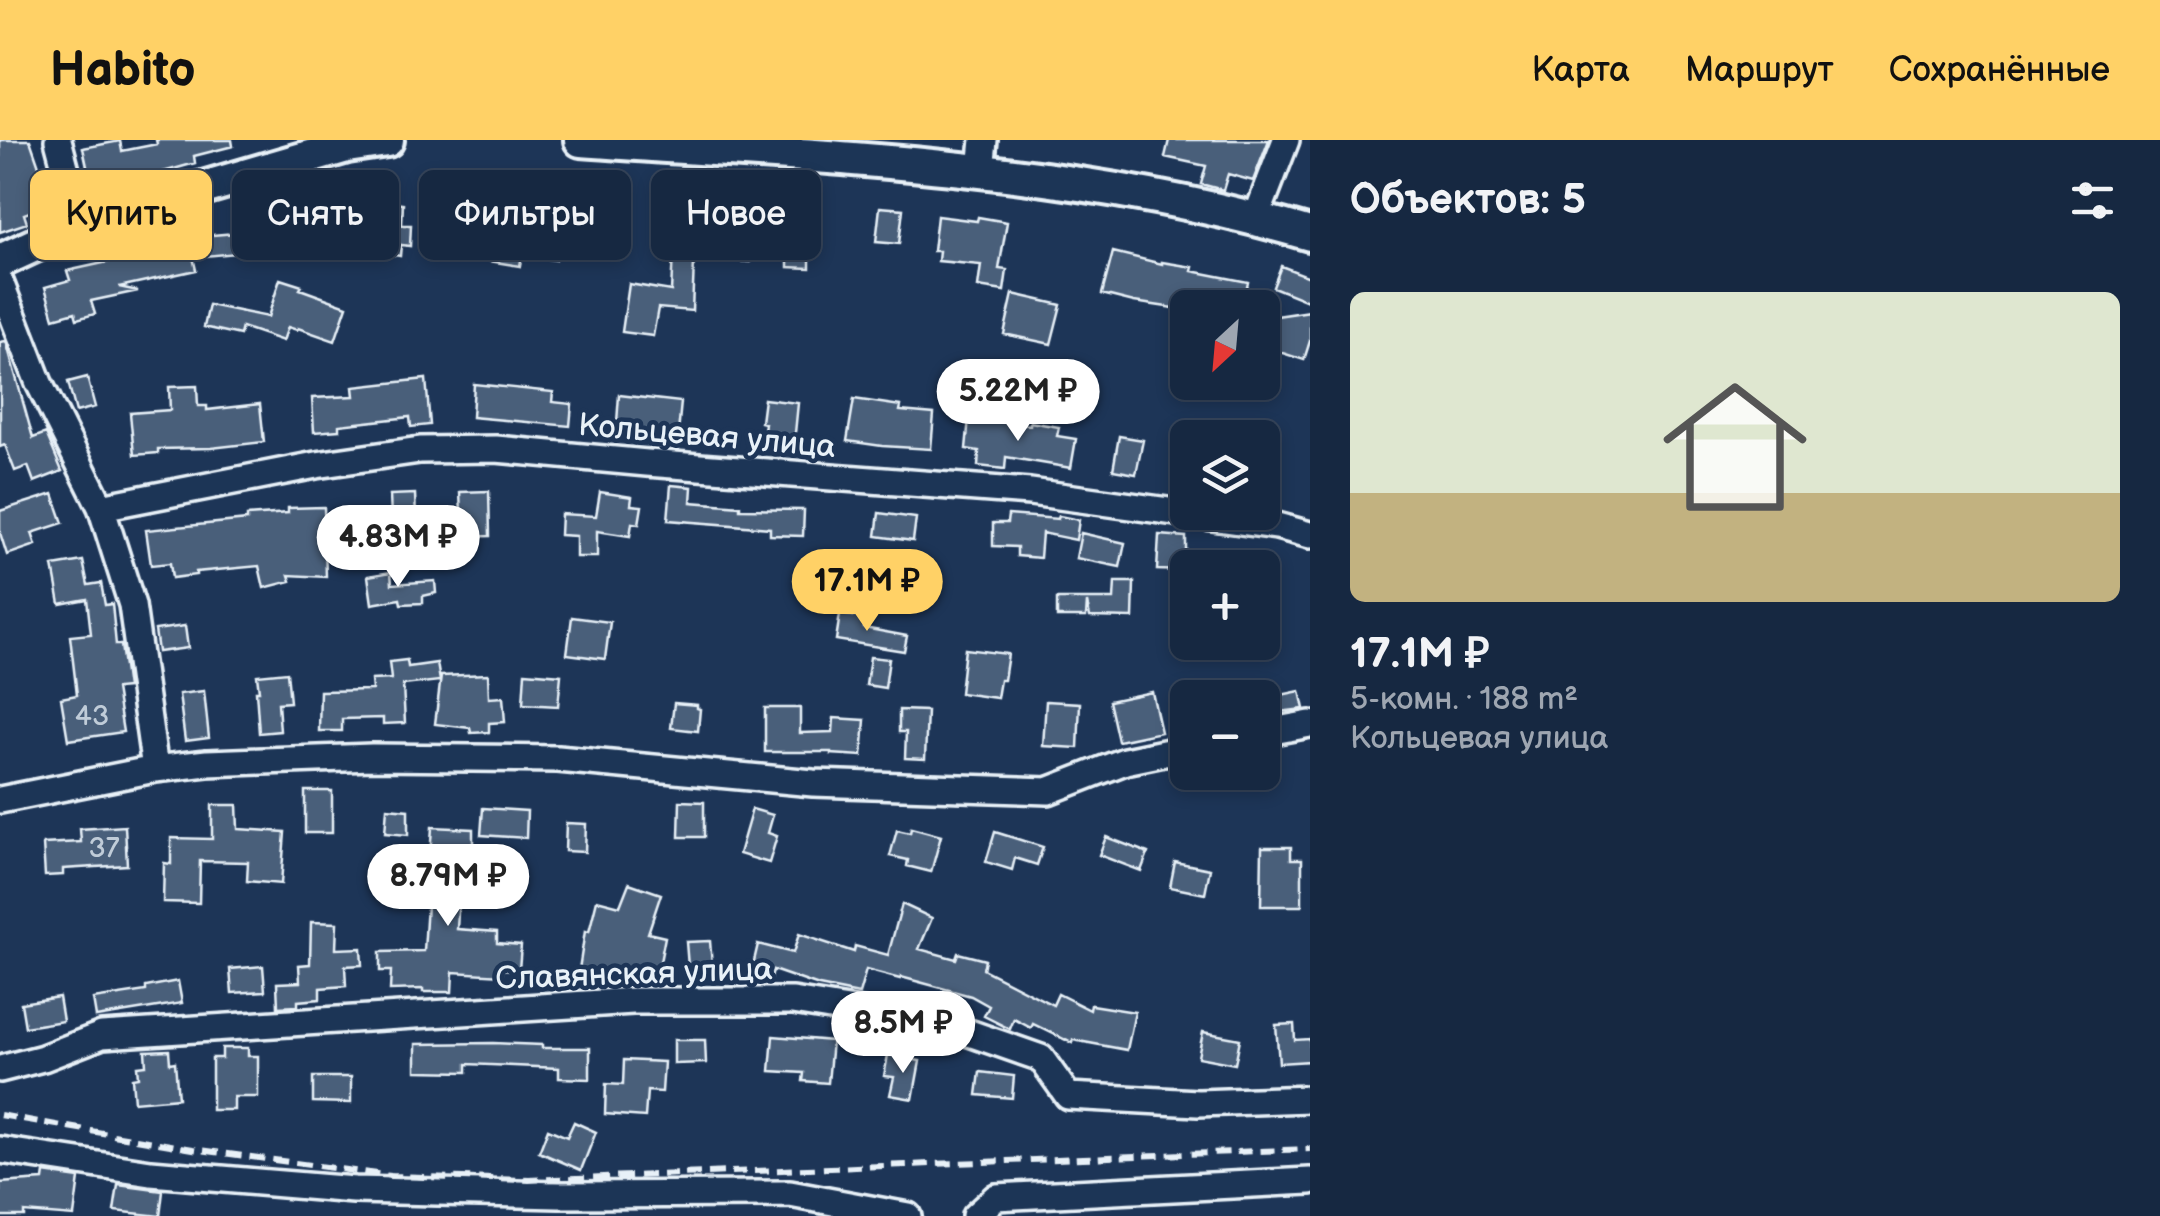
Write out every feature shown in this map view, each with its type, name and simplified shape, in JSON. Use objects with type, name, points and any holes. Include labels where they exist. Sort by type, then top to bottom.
[{"type":"street","points":[[58,140],[66,170]]},
{"type":"street","points":[[212,185],[347,146],[387,140]]},
{"type":"street","points":[[581,140],[982,155],[1121,192],[1256,218],[1310,234]]},
{"type":"street","points":[[1256,218],[1286,140]]},
{"type":"street","points":[[0,261],[30,247]]},
{"type":"street","points":[[0,282],[39,382],[101,507],[132,605],[155,769]]},
{"type":"street","name":"Кольцевая улица","points":[[101,507],[316,465],[420,450],[496,449],[1030,492],[1277,526],[1310,535]]},
{"type":"street","points":[[1280,730],[1310,724]]},
{"type":"street","points":[[0,800],[155,769],[372,756],[558,759],[813,783],[1048,791],[1125,761],[1170,752]]},
{"type":"street","name":"Славянская улица","points":[[0,1069],[43,1058],[102,1035],[121,1033],[633,1001],[793,1001],[952,1027],[1040,1058],[1068,1096],[1198,1103],[1310,1099]]},
{"type":"street","points":[[0,1150],[150,1173],[354,1190],[560,1195],[790,1194],[908,1216]]},
{"type":"street","points":[[975,1216],[996,1196],[1310,1181]]},
{"type":"building","points":[[0,140],[30,140],[40,170],[30,170],[30,212],[24,214],[27,223],[0,232]]},
{"type":"building","points":[[156,140],[232,140],[233,146],[194,156],[195,163],[170,170],[88,170],[83,148],[120,141],[122,151],[157,144]]},
{"type":"building","points":[[1169,140],[1269,140],[1253,181],[1228,174],[1223,190],[1201,184],[1206,166],[1165,157]]},
{"type":"building","points":[[399,204],[403,204],[402,225],[411,225],[410,246],[401,245],[400,256]]},
{"type":"building","points":[[880,207],[903,209],[899,244],[876,242]]},
{"type":"building","points":[[937,216],[1007,222],[999,269],[1007,270],[1004,291],[978,287],[981,265],[938,261],[939,251],[933,251]]},
{"type":"building","points":[[232,233],[232,253],[212,255],[212,235]]},
{"type":"building","points":[[1113,252],[1248,282],[1246,290],[1170,290],[1170,307],[1102,294]]},
{"type":"building","points":[[117,260],[194,260],[196,270],[119,287],[138,291],[91,301],[95,314],[77,319],[75,312],[54,318],[45,287],[70,280],[67,271]]},
{"type":"building","points":[[489,260],[521,260],[520,266]]},
{"type":"building","points":[[673,260],[694,260],[692,311],[658,308],[653,336],[622,332],[629,284],[671,291]]},
{"type":"building","points":[[788,260],[810,260],[810,268],[788,267]]},
{"type":"building","points":[[1281,266],[1310,277],[1310,302],[1273,287]]},
{"type":"building","points":[[280,279],[347,306],[335,341],[298,328],[288,327],[283,341],[242,327],[240,335],[204,327],[209,305],[268,317]]},
{"type":"building","points":[[1013,294],[1061,305],[1051,344],[1004,334]]},
{"type":"building","points":[[1310,311],[1310,341],[1304,360],[1280,352],[1280,316]]},
{"type":"building","points":[[6,341],[33,438],[46,433],[62,471],[34,482],[28,466],[15,471],[5,445],[0,447],[0,342]]},
{"type":"building","points":[[87,377],[95,407],[76,412],[68,382]]},
{"type":"building","points":[[426,379],[430,425],[411,427],[410,417],[339,425],[339,430],[314,432],[312,398],[354,396],[353,387]]},
{"type":"building","points":[[474,384],[553,392],[552,402],[572,404],[570,426],[472,417]]},
{"type":"building","points":[[197,386],[198,406],[207,406],[207,410],[260,404],[264,442],[158,449],[158,453],[134,455],[130,413],[170,410],[169,387]]},
{"type":"building","points":[[619,395],[681,402],[677,443],[616,436]]},
{"type":"building","points":[[764,399],[798,403],[794,443],[763,439]]},
{"type":"building","points":[[854,399],[901,406],[900,411],[934,414],[931,449],[847,441]]},
{"type":"building","points":[[969,418],[1059,427],[1057,436],[1076,439],[1071,468],[1006,457],[1005,469],[978,466],[979,451],[966,449]]},
{"type":"building","points":[[1119,436],[1143,440],[1136,474],[1113,470]]},
{"type":"building","points":[[671,485],[692,487],[691,502],[740,509],[804,510],[803,536],[770,535],[770,528],[668,520]]},
{"type":"building","points":[[489,491],[490,536],[422,533],[423,541],[392,542],[390,495],[415,494],[416,517],[461,514],[460,492]]},
{"type":"building","points":[[600,492],[632,497],[631,505],[642,506],[639,524],[632,523],[630,536],[597,531],[597,557],[576,557],[576,536],[560,535],[561,514],[596,516]]},
{"type":"building","points":[[53,494],[63,523],[32,533],[36,545],[7,555],[0,533],[0,511]]},
{"type":"building","points":[[324,507],[326,577],[289,575],[291,581],[264,588],[259,566],[172,578],[170,563],[151,565],[146,530],[247,520],[247,516],[288,513],[288,508]]},
{"type":"building","points":[[879,513],[916,518],[913,541],[876,536]]},
{"type":"building","points":[[1008,515],[1079,520],[1076,540],[1042,533],[1040,558],[1017,556],[1017,547],[993,546],[993,523],[1007,523]]},
{"type":"building","points":[[1081,533],[1125,543],[1120,567],[1076,558]]},
{"type":"building","points":[[1159,535],[1186,537],[1186,550],[1170,550],[1170,570],[1157,570]]},
{"type":"building","points":[[83,561],[88,585],[101,583],[105,605],[112,604],[116,645],[121,645],[127,688],[116,689],[123,732],[68,740],[61,698],[77,695],[70,636],[91,634],[87,599],[60,604],[53,566]]},
{"type":"building","points":[[391,572],[392,584],[435,581],[436,593],[423,596],[423,603],[401,604],[400,599],[372,604],[368,576]]},
{"type":"building","points":[[1115,582],[1134,582],[1133,618],[1090,617],[1087,602],[1086,617],[1057,617],[1057,599],[1114,599]]},
{"type":"building","points":[[840,614],[866,618],[864,628],[907,636],[904,651],[836,640]]},
{"type":"building","points":[[572,617],[610,622],[605,659],[567,654]]},
{"type":"building","points":[[185,626],[188,648],[158,652],[155,630]]},
{"type":"building","points":[[965,649],[1008,654],[997,698],[960,693]]},
{"type":"building","points":[[870,657],[889,659],[885,688],[866,685]]},
{"type":"building","points":[[407,660],[408,667],[437,663],[440,681],[403,685],[405,723],[383,724],[383,718],[342,719],[342,731],[319,731],[320,691],[372,690],[371,680],[391,679],[389,662]]},
{"type":"building","points":[[287,672],[290,702],[278,703],[280,731],[259,733],[257,675]]},
{"type":"building","points":[[525,672],[561,675],[558,706],[523,704]]},
{"type":"building","points":[[488,674],[489,698],[503,697],[505,722],[489,723],[489,732],[471,733],[470,728],[435,724],[441,676]]},
{"type":"building","points":[[204,691],[209,738],[185,741],[179,694]]},
{"type":"building","points":[[1300,691],[1304,709],[1280,712],[1280,695]]},
{"type":"building","points":[[1152,692],[1161,732],[1118,741],[1109,701]]},
{"type":"building","points":[[1046,701],[1080,703],[1078,748],[1043,746]]},
{"type":"building","points":[[674,703],[697,705],[698,731],[671,728]]},
{"type":"building","points":[[765,708],[800,708],[800,733],[833,732],[834,718],[865,720],[862,756],[765,752]]},
{"type":"building","points":[[899,710],[927,711],[925,759],[905,758],[906,732],[899,732]]},
{"type":"building","points":[[305,791],[332,791],[332,833],[305,833]]},
{"type":"building","points":[[680,801],[704,802],[704,837],[679,837]]},
{"type":"building","points":[[212,805],[237,805],[238,829],[285,832],[281,884],[247,881],[248,862],[200,861],[199,903],[163,902],[164,863],[171,864],[171,838],[212,839]]},
{"type":"building","points":[[387,808],[408,810],[408,835],[385,833]]},
{"type":"building","points":[[483,808],[527,811],[526,838],[481,835]]},
{"type":"building","points":[[752,809],[773,815],[768,833],[777,836],[769,863],[739,854]]},
{"type":"building","points":[[566,823],[586,824],[585,852],[565,851]]},
{"type":"building","points":[[125,826],[127,865],[63,869],[63,875],[45,876],[43,844],[81,842],[80,829]]},
{"type":"building","points":[[432,827],[473,829],[473,847],[462,847],[457,929],[497,932],[497,943],[521,945],[519,970],[502,969],[502,975],[453,972],[452,992],[390,990],[391,971],[380,971],[380,952],[424,951]]},
{"type":"building","points":[[911,828],[941,836],[931,872],[907,866],[908,860],[890,856],[897,830],[910,833]]},
{"type":"building","points":[[995,832],[1043,847],[1037,865],[1015,858],[1012,870],[986,862]]},
{"type":"building","points":[[1106,837],[1148,853],[1141,871],[1099,855]]},
{"type":"building","points":[[1262,847],[1291,847],[1291,859],[1302,859],[1302,906],[1261,906]]},
{"type":"building","points":[[1175,862],[1210,869],[1205,894],[1170,887]]},
{"type":"building","points":[[629,883],[661,894],[648,933],[665,937],[656,982],[610,973],[609,980],[578,976],[585,931],[589,932],[597,900],[620,906]]},
{"type":"building","points":[[902,904],[932,918],[919,949],[956,959],[958,953],[985,960],[983,969],[1053,1005],[1058,994],[1090,1010],[1091,1005],[1135,1012],[1127,1050],[1073,1040],[1072,1043],[1014,1019],[1010,1029],[984,1016],[989,1006],[971,996],[901,977],[866,970],[859,994],[819,986],[773,970],[771,979],[751,974],[758,944],[793,953],[799,934],[854,952],[855,946],[888,955]]},
{"type":"building","points":[[311,922],[337,923],[336,949],[361,948],[362,965],[345,966],[346,986],[320,988],[320,999],[278,1007],[277,983],[300,982],[299,965],[310,964]]},
{"type":"building","points":[[710,941],[713,977],[689,979],[686,942]]},
{"type":"building","points":[[263,966],[265,991],[232,993],[230,969]]},
{"type":"building","points":[[178,981],[182,1003],[96,1017],[93,999],[146,991],[146,987]]},
{"type":"building","points":[[59,997],[63,1021],[25,1027],[21,1003]]},
{"type":"building","points":[[1294,1024],[1295,1040],[1310,1039],[1310,1061],[1279,1063],[1276,1025]]},
{"type":"building","points":[[1203,1032],[1240,1039],[1235,1064],[1198,1057]]},
{"type":"building","points":[[773,1036],[832,1041],[828,1083],[803,1081],[804,1073],[770,1071]]},
{"type":"building","points":[[674,1040],[705,1040],[706,1063],[674,1064]]},
{"type":"building","points":[[416,1044],[590,1048],[590,1079],[559,1078],[559,1068],[467,1064],[467,1072],[416,1071]]},
{"type":"building","points":[[222,1048],[248,1048],[248,1056],[258,1056],[258,1097],[234,1097],[234,1110],[212,1110],[212,1058],[222,1058]]},
{"type":"building","points":[[169,1050],[170,1063],[175,1062],[178,1098],[134,1102],[132,1078],[138,1077],[137,1066],[146,1065],[145,1051]]},
{"type":"building","points":[[888,1055],[920,1061],[913,1099],[890,1095],[894,1077],[884,1076]]},
{"type":"building","points":[[624,1060],[664,1062],[662,1092],[647,1091],[645,1117],[605,1114],[606,1084],[623,1085]]},
{"type":"building","points":[[980,1072],[1014,1076],[1012,1098],[977,1095]]},
{"type":"building","points":[[313,1077],[351,1077],[351,1103],[313,1102]]},
{"type":"building","points":[[574,1122],[596,1132],[581,1170],[539,1152],[548,1129],[567,1137]]},
{"type":"building","points":[[44,1173],[79,1178],[74,1216],[24,1212],[24,1216],[0,1216],[0,1183],[43,1180]]},
{"type":"building","points":[[118,1185],[163,1191],[160,1216],[114,1211]]},
{"type":"railway","points":[[0,1115],[193,1149],[391,1176],[529,1180],[1310,1149]]}]
